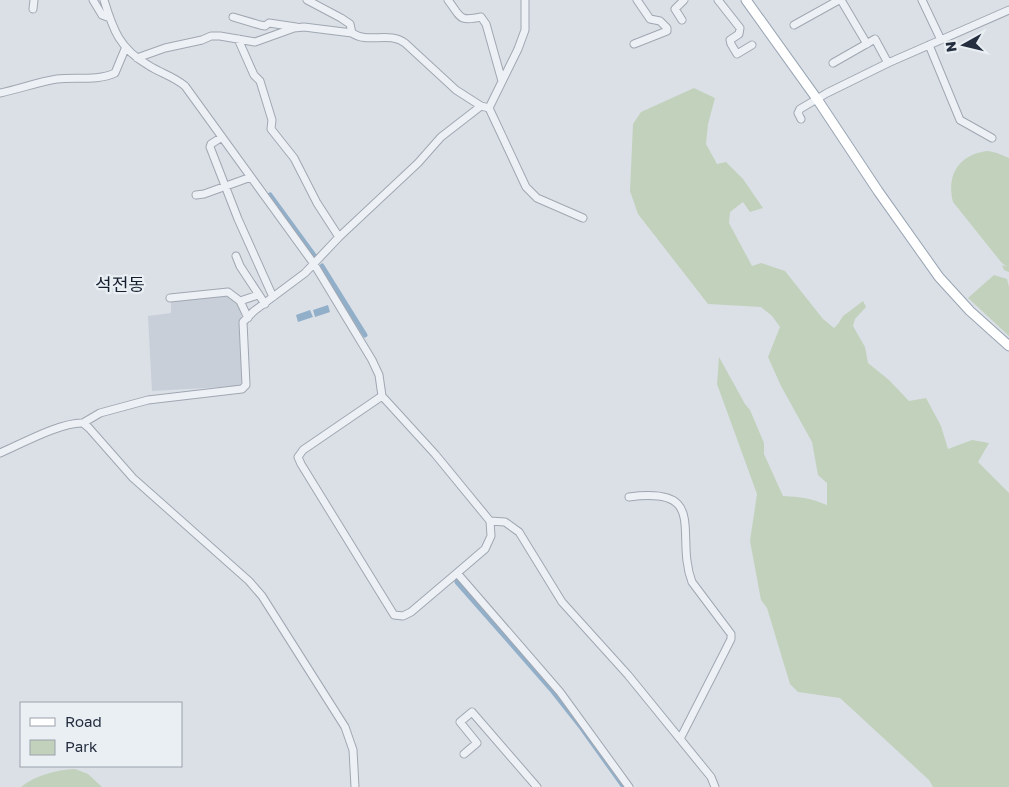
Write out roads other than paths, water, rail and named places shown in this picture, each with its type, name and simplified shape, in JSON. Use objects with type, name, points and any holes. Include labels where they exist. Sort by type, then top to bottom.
[{"type":"main road","points":[[746,0],[817,98],[878,192],[939,277],[970,311],[1009,346]]},
{"type":"street","points":[[33,9],[34,0]]},
{"type":"street","points":[[93,0],[102,15],[110,18]]},
{"type":"street","points":[[104,0],[110,18],[125,48],[148,65],[174,78],[185,86],[314,264],[372,360],[379,375],[382,396],[435,454],[490,521],[490,536],[485,548],[411,612],[403,616],[394,615],[298,457],[303,450],[382,396]]},
{"type":"street","points":[[307,0],[350,24],[352,33]]},
{"type":"street","points":[[448,0],[461,17],[467,20],[481,17],[486,24],[502,81]]},
{"type":"street","points":[[489,108],[518,49],[525,30],[525,0]]},
{"type":"street","points":[[634,44],[667,31],[667,28],[660,21],[650,19],[637,0]]},
{"type":"street","points":[[682,20],[675,9],[684,0]]},
{"type":"street","points":[[718,0],[740,28],[738,34],[730,40],[737,54],[752,45]]},
{"type":"street","points":[[794,25],[840,0],[867,44]]},
{"type":"street","points":[[922,0],[941,40]]},
{"type":"street","points":[[801,119],[798,113],[800,110],[817,98],[888,63],[1009,10]]},
{"type":"street","points":[[233,17],[265,26],[269,23],[299,28]]},
{"type":"street","points":[[137,58],[166,48],[202,40],[210,36],[251,42],[262,41],[304,27],[352,33],[363,37],[391,37],[400,39],[456,90],[481,106],[489,108]]},
{"type":"street","points":[[238,39],[254,75],[260,81],[272,120],[271,129],[294,158],[317,203],[339,237]]},
{"type":"street","points":[[833,63],[875,39],[888,63]]},
{"type":"street","points":[[930,45],[960,120],[992,138]]},
{"type":"street","points":[[0,93],[54,80],[111,75],[115,73],[125,48]]},
{"type":"street","points":[[0,453],[50,431],[72,424],[83,423],[100,413],[148,400],[242,389],[246,385],[242,327],[244,322],[264,304],[305,273],[339,237],[418,163],[441,137],[481,106]]},
{"type":"street","points":[[489,108],[526,187],[536,198],[583,218]]},
{"type":"street","points":[[222,137],[211,144],[210,147],[273,297]]},
{"type":"street","points":[[196,195],[252,177]]},
{"type":"street","points":[[236,256],[264,304]]},
{"type":"street","points":[[170,298],[228,292],[240,301],[248,318]]},
{"type":"street","points":[[240,301],[258,295]]},
{"type":"street","points":[[83,423],[133,478],[249,581],[262,596],[345,727],[352,750],[355,787]]},
{"type":"street","points":[[629,497],[657,495],[670,498],[678,504],[685,518],[688,572],[692,582],[731,634],[731,639],[680,740]]},
{"type":"street","points":[[490,521],[505,522],[518,532],[562,602],[628,675],[711,776],[715,787]]},
{"type":"street","points":[[457,573],[560,692],[629,787]]},
{"type":"street","points":[[464,754],[477,743],[460,722],[472,712],[537,787]]},
{"type":"water","points":[[328,305],[330,312],[315,317],[313,310]]},
{"type":"water","points":[[310,310],[313,317],[298,322],[296,315]]},
{"type":"waterway","points":[[270,195],[316,258]]},
{"type":"waterway","points":[[322,266],[365,335]]},
{"type":"waterway","points":[[457,582],[551,689],[624,787]]},
{"type":"district","name":"석전동","points":[[120,284]]}]
